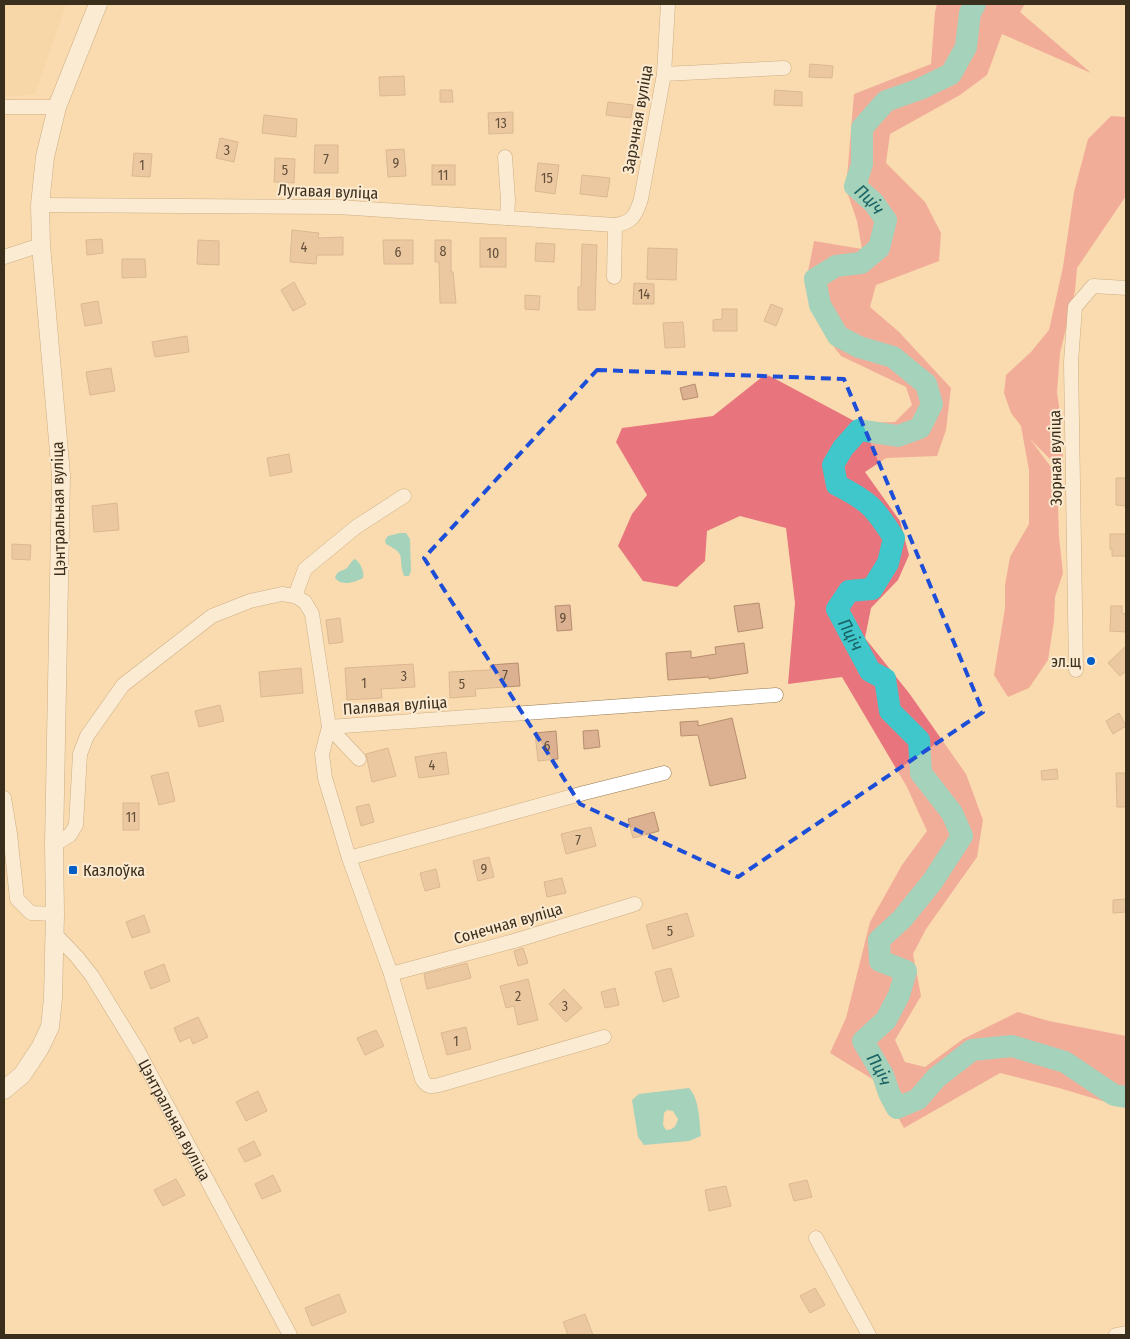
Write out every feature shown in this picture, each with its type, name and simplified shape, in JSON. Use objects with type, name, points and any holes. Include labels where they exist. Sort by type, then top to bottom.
[{"type":"main road","name":"Цэнтральная вуліца","points":[[55,934],[54,846],[61,475],[40,204],[45,158],[57,108],[98,4]]},
{"type":"main road","points":[[4,1090],[22,1075],[40,1048],[50,1027],[55,934]]},
{"type":"street","name":"Зарэчная вуліца","points":[[614,225],[624,224],[638,210],[664,74],[668,4]]},
{"type":"street","points":[[664,74],[784,68]]},
{"type":"street","points":[[4,107],[57,108]]},
{"type":"street","points":[[505,158],[508,200],[507,218]]},
{"type":"street","name":"Лугавая вуліца","points":[[40,204],[338,207],[614,225]]},
{"type":"street","points":[[614,225],[614,277]]},
{"type":"street","points":[[4,257],[42,245]]},
{"type":"street","name":"Зорная вуліца","points":[[1076,670],[1070,362],[1075,307],[1093,286],[1126,288]]},
{"type":"street","points":[[54,846],[70,835],[76,825],[80,754],[87,736],[123,685],[212,616],[250,601],[282,594],[295,596],[305,569],[356,527],[404,496]]},
{"type":"street","name":"Палявая вуліца","points":[[295,596],[305,602],[312,614],[329,727],[776,695]]},
{"type":"street","points":[[329,727],[359,759]]},
{"type":"street","points":[[329,727],[322,754],[325,778],[349,858],[391,974],[422,1079],[426,1086],[431,1087],[604,1036]]},
{"type":"street","points":[[349,858],[584,793],[664,773]]},
{"type":"street","points":[[4,798],[17,899],[31,913],[56,914]]},
{"type":"street","name":"Сонечная вуліца","points":[[391,974],[514,941],[635,904]]},
{"type":"street","name":"Цэнтральная вуліца","points":[[55,934],[77,956],[92,976],[138,1051],[290,1335]]},
{"type":"street","points":[[816,1238],[869,1335]]},
{"type":"street","points":[[1116,1335],[1126,1333]]},
{"type":"highlighted area","points":[[597,370],[844,379],[983,712],[738,877],[580,804],[424,558]]},
{"type":"shaded area","points":[[4,4],[66,4],[35,94],[4,97]]},
{"type":"shaded area","points":[[937,4],[1025,4],[1020,12],[1091,73],[1002,34],[987,75],[960,95],[890,134],[886,163],[925,202],[941,233],[939,261],[876,285],[870,307],[899,332],[951,388],[946,430],[937,456],[886,458],[865,472],[900,521],[909,555],[898,580],[871,608],[865,638],[909,693],[966,774],[983,820],[977,857],[926,929],[913,954],[921,996],[895,1040],[905,1062],[925,1067],[963,1039],[1018,1012],[1049,1021],[1126,1036],[1126,1108],[1000,1073],[904,1128],[879,1083],[830,1053],[846,1018],[870,922],[902,865],[927,831],[907,787],[842,677],[788,684],[795,603],[786,528],[740,516],[707,531],[705,561],[677,587],[643,581],[618,546],[632,514],[647,495],[616,442],[622,428],[713,416],[766,374],[858,423],[895,422],[912,405],[906,387],[841,356],[825,335],[805,287],[814,241],[862,249],[857,221],[846,189],[854,94],[931,64]]},
{"type":"shaded area","points":[[1111,116],[1126,117],[1126,196],[1077,268],[1075,291],[1060,353],[1057,392],[1062,429],[1063,464],[1050,459],[1030,439],[1060,479],[1058,507],[1063,573],[1055,597],[1054,621],[1048,660],[1029,688],[1008,697],[994,675],[1005,608],[1005,585],[1010,557],[1029,524],[1029,470],[1021,426],[1011,413],[1004,393],[1006,375],[1031,352],[1049,330],[1063,267],[1074,192],[1088,139]]},
{"type":"water","points":[[406,533],[410,539],[411,571],[409,576],[404,576],[400,554],[386,544],[385,540],[388,536]]},
{"type":"water","points":[[355,559],[362,567],[363,578],[349,583],[338,581],[335,578],[337,574],[347,568]]},
{"type":"water","points":[[689,1088],[697,1105],[701,1136],[689,1141],[644,1145],[638,1137],[632,1100],[639,1094]],"holes":[[[667,1110],[673,1111],[678,1119],[673,1128],[666,1130],[663,1125],[664,1113]]]},
{"type":"building","points":[[810,64],[833,66],[832,78],[809,77]]},
{"type":"building","points":[[404,76],[405,95],[380,96],[379,77]]},
{"type":"building","points":[[440,90],[452,90],[453,102],[440,102]]},
{"type":"building","points":[[775,90],[802,92],[802,106],[774,105]]},
{"type":"building","points":[[608,102],[633,105],[631,118],[606,115]]},
{"type":"building","points":[[513,112],[513,133],[489,134],[488,113]]},
{"type":"building","points":[[264,115],[297,119],[296,137],[262,133]]},
{"type":"building","points":[[220,138],[238,142],[234,162],[216,158]]},
{"type":"building","points":[[315,145],[338,145],[338,173],[314,173]]},
{"type":"building","points":[[404,149],[406,176],[388,177],[386,150]]},
{"type":"building","points":[[134,153],[152,154],[150,177],[132,176]]},
{"type":"building","points":[[275,158],[295,159],[294,183],[274,182]]},
{"type":"building","points":[[538,163],[559,165],[555,194],[535,191]]},
{"type":"building","points":[[432,165],[455,165],[455,185],[432,185]]},
{"type":"building","points":[[582,175],[610,178],[607,197],[580,194]]},
{"type":"building","points":[[292,230],[319,233],[318,238],[343,237],[343,255],[317,255],[316,264],[290,262]]},
{"type":"building","points":[[480,238],[506,238],[506,267],[480,267]]},
{"type":"building","points":[[102,239],[103,253],[87,255],[86,240]]},
{"type":"building","points":[[198,240],[219,241],[219,265],[197,264]]},
{"type":"building","points":[[383,240],[413,240],[413,264],[384,264]]},
{"type":"building","points":[[435,240],[451,240],[451,272],[453,272],[456,303],[440,303],[439,262],[435,262]]},
{"type":"building","points":[[536,243],[555,244],[554,262],[535,261]]},
{"type":"building","points":[[582,244],[597,245],[595,310],[578,310],[578,287],[581,287]]},
{"type":"building","points":[[648,248],[677,249],[676,280],[647,279]]},
{"type":"building","points":[[122,259],[145,259],[146,277],[122,278]]},
{"type":"building","points":[[294,282],[306,304],[293,311],[281,290]]},
{"type":"building","points":[[634,283],[654,284],[654,304],[633,304]]},
{"type":"building","points":[[525,295],[540,296],[539,310],[525,309]]},
{"type":"building","points":[[98,301],[102,323],[85,326],[81,304]]},
{"type":"building","points":[[771,304],[783,309],[776,326],[764,321]]},
{"type":"building","points":[[722,309],[737,309],[737,331],[713,331],[713,320],[722,319]]},
{"type":"building","points":[[683,322],[685,347],[665,348],[663,323]]},
{"type":"building","points":[[187,336],[189,352],[155,357],[152,342]]},
{"type":"building","points":[[111,368],[115,391],[90,395],[86,372]]},
{"type":"building","points":[[695,384],[698,397],[683,400],[680,388]]},
{"type":"building","points":[[289,454],[292,472],[270,476],[267,458]]},
{"type":"building","points":[[1116,478],[1126,478],[1126,506],[1116,505]]},
{"type":"building","points":[[117,503],[119,530],[94,532],[92,506]]},
{"type":"building","points":[[1110,534],[1126,534],[1126,556],[1112,556]]},
{"type":"building","points":[[12,544],[31,545],[30,560],[12,559]]},
{"type":"building","points":[[759,603],[763,628],[738,632],[734,606]]},
{"type":"building","points":[[570,605],[572,630],[557,631],[555,606]]},
{"type":"building","points":[[1111,606],[1122,606],[1122,613],[1126,614],[1126,632],[1110,631]]},
{"type":"building","points":[[340,618],[343,642],[329,644],[326,620]]},
{"type":"building","points":[[744,643],[748,673],[709,679],[709,677],[668,680],[666,653],[691,651],[691,658],[716,654],[715,647]]},
{"type":"building","points":[[1126,646],[1126,671],[1120,676],[1108,663]]},
{"type":"building","points":[[518,663],[520,686],[475,689],[476,696],[450,698],[449,672],[490,670],[490,665]]},
{"type":"building","points":[[413,664],[415,687],[381,689],[382,698],[347,700],[345,668]]},
{"type":"building","points":[[301,668],[303,693],[261,697],[259,672]]},
{"type":"building","points":[[220,705],[224,721],[199,727],[195,711]]},
{"type":"building","points":[[1119,713],[1126,726],[1113,734],[1106,721]]},
{"type":"building","points":[[732,718],[746,778],[710,786],[698,735],[681,736],[680,722],[698,721],[698,726]]},
{"type":"building","points":[[598,730],[600,747],[584,749],[583,731]]},
{"type":"building","points":[[556,731],[558,759],[538,761],[535,733]]},
{"type":"building","points":[[388,748],[396,776],[372,782],[366,754]]},
{"type":"building","points":[[446,752],[449,774],[419,778],[415,757]]},
{"type":"building","points":[[1057,769],[1058,779],[1042,780],[1041,771]]},
{"type":"building","points":[[168,772],[175,801],[159,805],[151,776]]},
{"type":"building","points":[[1116,773],[1126,773],[1126,807],[1117,807]]},
{"type":"building","points":[[123,803],[139,803],[139,830],[123,830]]},
{"type":"building","points":[[369,804],[374,822],[361,826],[356,807]]},
{"type":"building","points":[[654,812],[659,831],[633,838],[628,819]]},
{"type":"building","points":[[591,827],[596,846],[566,854],[561,834]]},
{"type":"building","points":[[489,857],[494,877],[478,881],[473,861]]},
{"type":"building","points":[[436,869],[440,887],[425,891],[420,873]]},
{"type":"building","points":[[562,878],[566,893],[547,897],[544,882]]},
{"type":"building","points":[[1126,899],[1126,912],[1113,913],[1113,900]]},
{"type":"building","points":[[687,913],[694,936],[653,949],[646,925]]},
{"type":"building","points":[[144,915],[150,932],[132,938],[126,922]]},
{"type":"building","points":[[523,948],[528,963],[518,966],[514,951]]},
{"type":"building","points":[[467,963],[471,978],[427,989],[424,974]]},
{"type":"building","points":[[164,964],[170,981],[151,989],[144,972]]},
{"type":"building","points":[[671,968],[679,997],[663,1002],[655,972]]},
{"type":"building","points":[[528,979],[538,1020],[518,1025],[514,1006],[506,1008],[500,986]]},
{"type":"building","points":[[615,988],[619,1005],[605,1008],[601,992]]},
{"type":"building","points":[[564,989],[582,1008],[566,1022],[549,1004]]},
{"type":"building","points":[[198,1017],[208,1037],[193,1044],[190,1037],[180,1042],[174,1028]]},
{"type":"building","points":[[466,1027],[471,1049],[447,1055],[441,1033]]},
{"type":"building","points":[[376,1030],[384,1046],[365,1055],[357,1038]]},
{"type":"building","points":[[258,1091],[267,1111],[246,1121],[236,1102]]},
{"type":"building","points":[[254,1141],[261,1155],[245,1162],[238,1149]]},
{"type":"building","points":[[273,1175],[281,1191],[262,1199],[255,1184]]},
{"type":"building","points":[[176,1179],[185,1195],[163,1206],[154,1190]]},
{"type":"building","points":[[807,1180],[812,1197],[794,1201],[789,1184]]},
{"type":"building","points":[[726,1186],[731,1206],[709,1211],[705,1190]]},
{"type":"building","points":[[815,1288],[825,1305],[810,1313],[800,1296]]},
{"type":"building","points":[[339,1294],[346,1312],[312,1326],[305,1308]]},
{"type":"building","points":[[585,1314],[593,1335],[568,1335],[563,1322]]},
{"type":"waterway","name":"Пціч","points":[[975,4],[970,13],[966,47],[951,74],[920,89],[886,101],[862,128],[862,164],[855,186],[874,203],[886,220],[879,248],[861,263],[836,266],[815,279],[820,305],[838,336],[859,347],[893,357],[926,384],[932,404],[920,428],[898,436],[859,430],[843,448],[833,465],[837,485],[870,506],[882,519],[894,538],[888,563],[872,589],[849,591],[837,609],[870,671],[885,679],[890,711],[919,740],[921,773],[952,813],[962,836],[932,882],[902,919],[879,940],[880,961],[906,971],[899,995],[886,1020],[863,1041],[883,1075],[889,1093],[897,1108],[918,1099],[936,1078],[972,1050],[1012,1046],[1065,1062],[1114,1095],[1126,1097]]},
{"type":"place","name":"эл.щ","points":[[1091,661]]},
{"type":"place","name":"Казлоўка","points":[[73,870]]}]
